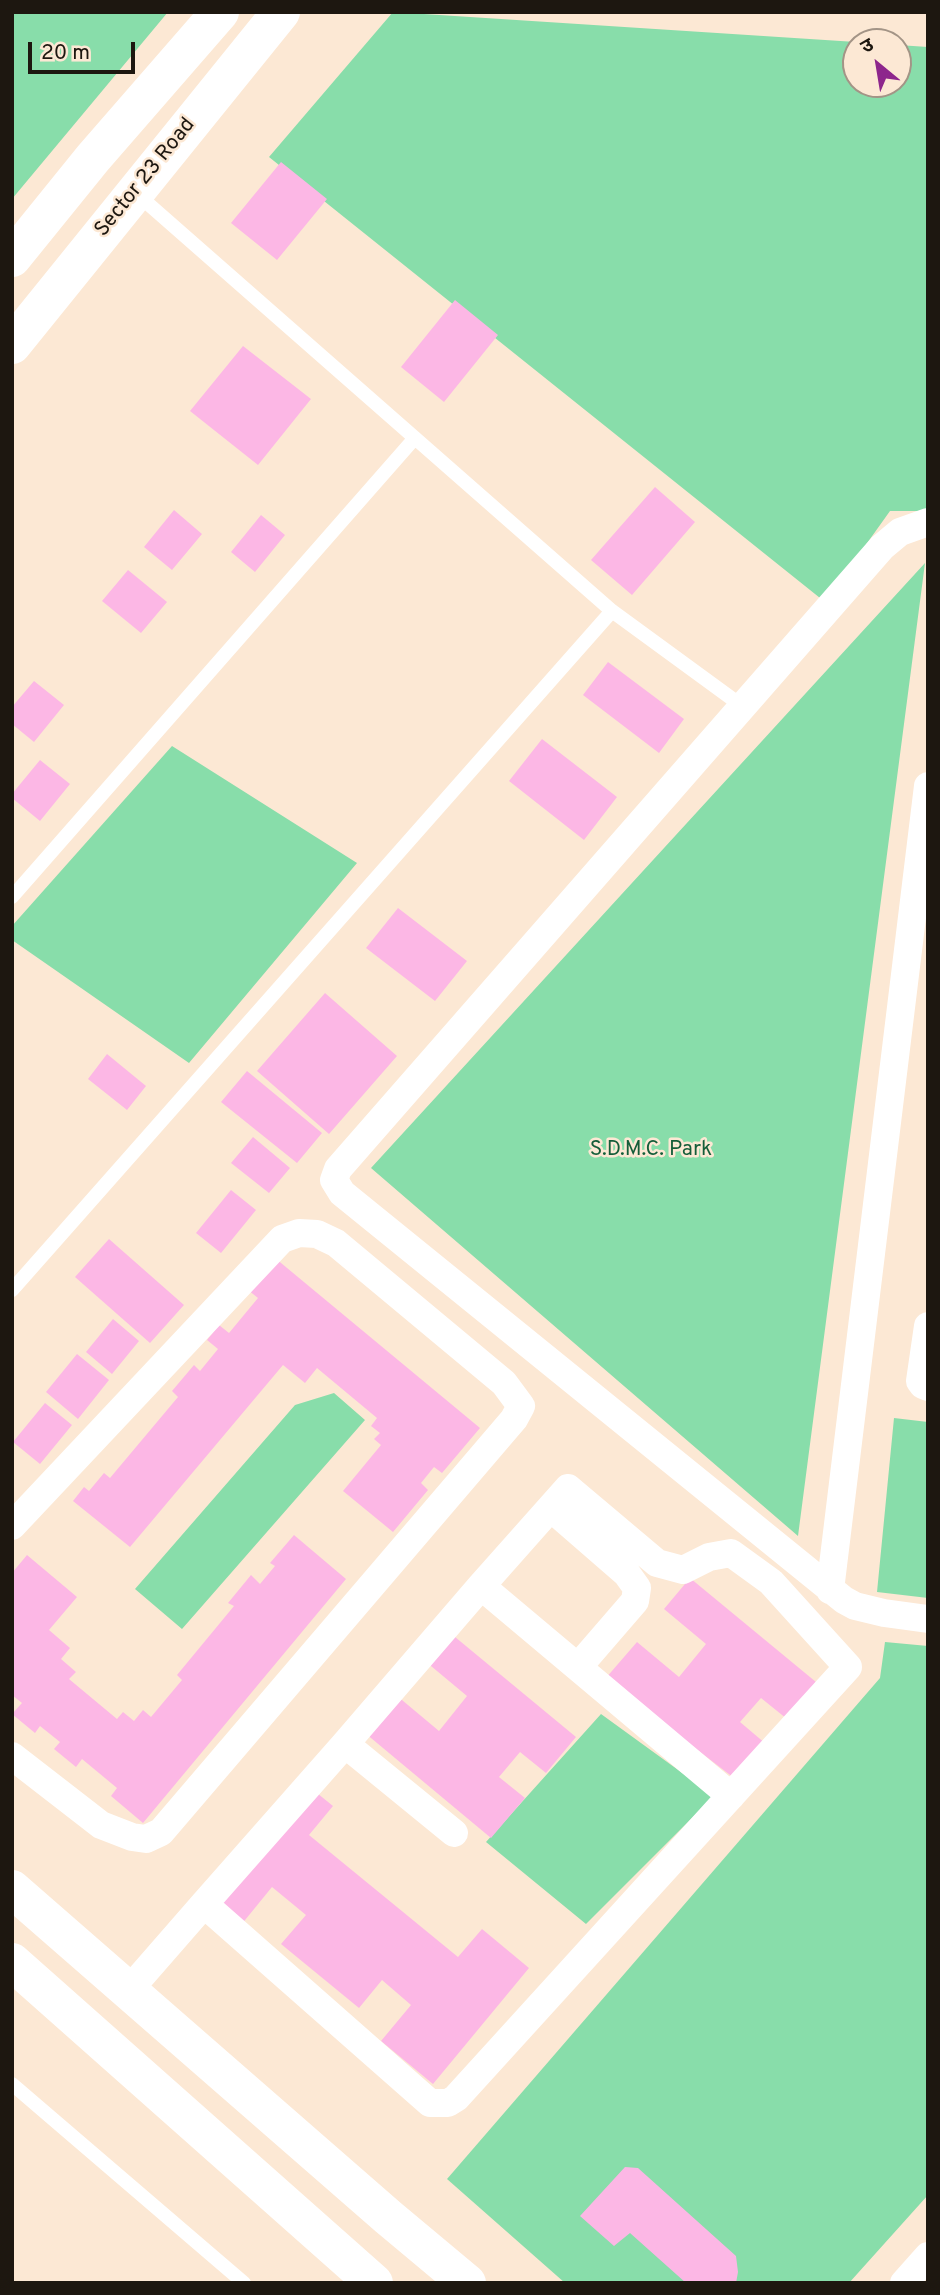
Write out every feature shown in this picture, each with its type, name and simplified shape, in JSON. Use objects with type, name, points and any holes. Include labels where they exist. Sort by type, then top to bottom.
[{"type":"street","points":[[12,258],[93,158],[220,12]]},
{"type":"street","name":"Sector 23 Road","points":[[12,345],[281,12]]},
{"type":"street","points":[[928,522],[900,532],[882,547],[338,1169],[334,1180],[342,1193],[830,1590],[855,1606],[928,1619]]},
{"type":"street","points":[[830,1590],[928,786]]},
{"type":"street","points":[[12,1526],[282,1239],[299,1233],[317,1234],[336,1243],[504,1383],[521,1406],[505,1430],[161,1832],[146,1839],[132,1837],[101,1825],[16,1768]]},
{"type":"street","points":[[928,1326],[920,1381],[928,1387]]},
{"type":"street","points":[[129,1990],[481,1586],[568,1488],[657,1563],[683,1570],[709,1557],[732,1553],[771,1582],[848,1667],[456,2098],[448,2103],[430,2102],[204,1904]]},
{"type":"street","points":[[551,1508],[627,1574],[637,1588],[635,1601],[578,1667]]},
{"type":"street","points":[[481,1586],[731,1796]]},
{"type":"street","points":[[345,1744],[454,1833]]},
{"type":"street","points":[[12,1889],[467,2283]]},
{"type":"street","points":[[12,1962],[374,2283]]},
{"type":"street","points":[[904,2283],[928,2256]]},
{"type":"lane","points":[[135,192],[612,611],[742,706]]},
{"type":"lane","points":[[12,897],[414,439]]},
{"type":"lane","points":[[12,1290],[612,611]]},
{"type":"lane","points":[[12,2084],[244,2283]]},
{"type":"green space","points":[[12,12],[168,12],[12,199]]},
{"type":"green space","points":[[393,12],[842,41],[842,98],[912,98],[912,46],[928,47],[928,511],[890,511],[825,602],[269,157]]},
{"type":"green space","name":"S.D.M.C. Park","points":[[925,563],[798,1536],[371,1168]]},
{"type":"green space","points":[[172,746],[357,863],[189,1063],[12,940],[12,926]]},
{"type":"green space","points":[[334,1393],[365,1420],[182,1629],[135,1589],[295,1405]]},
{"type":"green space","points":[[894,1418],[928,1422],[928,1598],[877,1592]]},
{"type":"green space","points":[[885,1642],[928,1646],[928,2195],[849,2283],[565,2283],[447,2179],[880,1678]]},
{"type":"green space","points":[[601,1714],[714,1796],[586,1924],[486,1842]]},
{"type":"building","points":[[281,162],[327,199],[277,260],[231,223]]},
{"type":"building","points":[[455,300],[498,335],[444,402],[401,367]]},
{"type":"building","points":[[243,346],[311,399],[258,465],[190,411]]},
{"type":"building","points":[[655,487],[695,522],[632,595],[591,560]]},
{"type":"building","points":[[174,510],[202,534],[172,570],[144,547]]},
{"type":"building","points":[[261,515],[285,535],[255,572],[231,552]]},
{"type":"building","points":[[128,570],[167,602],[141,633],[102,601]]},
{"type":"building","points":[[608,662],[684,719],[659,753],[583,695]]},
{"type":"building","points":[[34,681],[64,705],[34,742],[12,724],[12,707]]},
{"type":"building","points":[[542,739],[617,797],[584,840],[509,781]]},
{"type":"building","points":[[40,760],[70,784],[40,821],[12,798],[12,794]]},
{"type":"building","points":[[398,908],[467,961],[435,1001],[366,948]]},
{"type":"building","points":[[325,993],[397,1056],[329,1134],[257,1071]]},
{"type":"building","points":[[107,1054],[146,1086],[127,1110],[88,1079]]},
{"type":"building","points":[[247,1071],[322,1133],[297,1163],[221,1102]]},
{"type":"building","points":[[253,1137],[290,1168],[269,1193],[231,1163]]},
{"type":"building","points":[[231,1190],[256,1210],[221,1253],[196,1233]]},
{"type":"building","points":[[109,1239],[184,1305],[150,1343],[75,1277]]},
{"type":"building","points":[[275,1258],[480,1428],[442,1473],[434,1467],[421,1483],[428,1490],[393,1532],[343,1491],[381,1445],[374,1439],[380,1433],[371,1426],[377,1418],[317,1368],[305,1383],[283,1365],[130,1547],[73,1501],[84,1487],[89,1491],[104,1473],[110,1478],[178,1397],[172,1391],[194,1365],[200,1371],[218,1349],[207,1340],[219,1325],[229,1333],[258,1298],[248,1290]]},
{"type":"building","points":[[113,1319],[139,1341],[112,1374],[86,1352]]},
{"type":"building","points":[[77,1354],[109,1380],[78,1419],[46,1392]]},
{"type":"building","points":[[45,1403],[72,1425],[40,1464],[13,1442]]},
{"type":"building","points":[[294,1535],[346,1579],[143,1823],[111,1796],[117,1788],[82,1759],[76,1767],[54,1749],[60,1742],[40,1726],[35,1733],[12,1714],[22,1703],[12,1695],[12,1573],[27,1555],[77,1597],[49,1630],[70,1648],[61,1659],[76,1672],[69,1679],[117,1719],[123,1712],[134,1721],[143,1710],[151,1717],[182,1680],[177,1675],[234,1606],[228,1603],[251,1575],[260,1584],[275,1566],[270,1563]]},
{"type":"building","points":[[690,1578],[816,1682],[787,1719],[761,1698],[740,1722],[766,1744],[734,1778],[605,1679],[637,1642],[679,1677],[706,1644],[664,1609]]},
{"type":"building","points":[[449,1632],[576,1737],[546,1773],[520,1752],[499,1777],[525,1798],[491,1838],[365,1733],[396,1695],[439,1731],[467,1696],[425,1661]]},
{"type":"building","points":[[312,1789],[333,1806],[309,1835],[458,1957],[482,1929],[529,1968],[433,2084],[381,2041],[411,2005],[382,1980],[359,2008],[281,1944],[306,1915],[272,1887],[241,1925],[216,1905]]},
{"type":"building","points":[[625,2167],[638,2168],[736,2256],[736,2283],[686,2283],[630,2233],[614,2246],[580,2216]]}]
